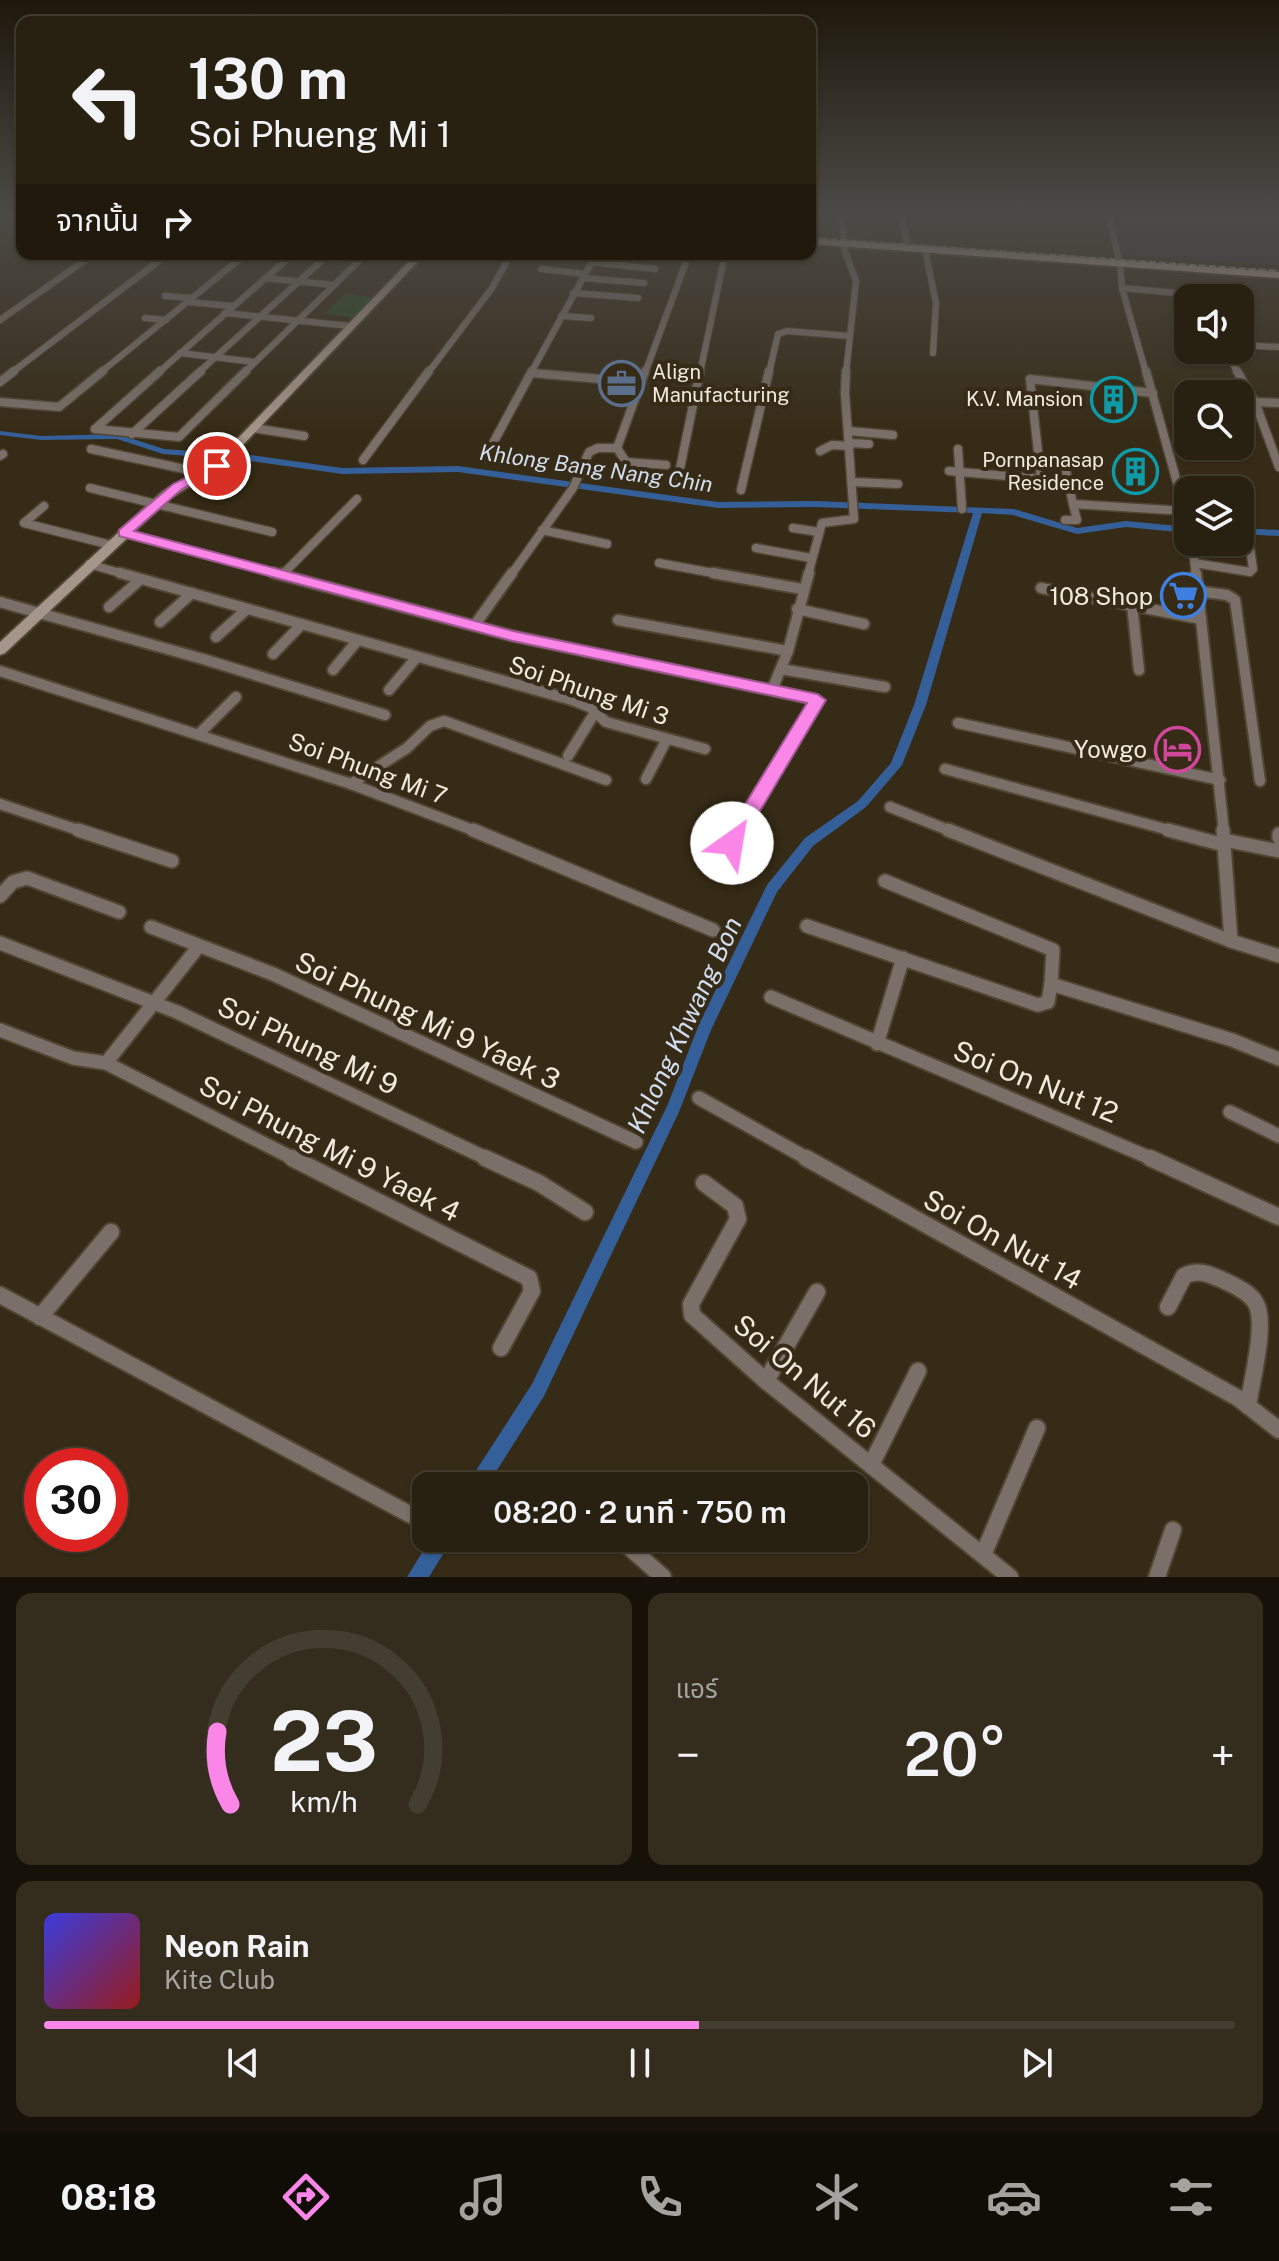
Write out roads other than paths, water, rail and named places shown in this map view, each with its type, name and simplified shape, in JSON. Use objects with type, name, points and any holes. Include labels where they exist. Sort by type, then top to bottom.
[{"type":"street","points":[[0,320],[46,288]]},
{"type":"street","points":[[0,382],[124,288]]},
{"type":"street","points":[[0,402],[57,408],[205,288]]},
{"type":"street","points":[[254,288],[95,429],[179,437],[330,288]]},
{"type":"street","points":[[132,434],[293,288]]},
{"type":"street","points":[[0,650],[157,504],[178,487],[217,466],[388,288]]},
{"type":"street","points":[[363,460],[492,288]]},
{"type":"street","points":[[485,458],[576,288]]},
{"type":"street","points":[[617,448],[676,288]]},
{"type":"street","points":[[677,483],[718,288]]},
{"type":"street","points":[[772,690],[788,651],[802,589],[824,520],[854,519],[845,393],[855,288]]},
{"type":"street","points":[[933,288],[936,303],[933,353]]},
{"type":"street","points":[[1174,293],[1122,288],[1176,476]]},
{"type":"street","points":[[573,293],[638,298]]},
{"type":"street","points":[[165,296],[232,306]]},
{"type":"street","points":[[225,313],[350,326]]},
{"type":"street","points":[[561,316],[591,318]]},
{"type":"street","points":[[145,318],[166,320]]},
{"type":"street","points":[[741,490],[778,334],[787,331],[849,336]]},
{"type":"street","points":[[1254,346],[1279,347]]},
{"type":"street","points":[[180,353],[255,362]]},
{"type":"street","points":[[1232,364],[1255,402],[1279,467]]},
{"type":"street","points":[[532,373],[641,382]]},
{"type":"street","points":[[949,471],[1042,479],[1030,379],[1153,393]]},
{"type":"street","points":[[1255,402],[1279,403]]},
{"type":"street","points":[[253,428],[304,436]]},
{"type":"street","points":[[849,431],[893,435]]},
{"type":"street","points":[[820,451],[832,445],[869,444]]},
{"type":"street","points":[[617,448],[626,462],[666,465]]},
{"type":"street","points":[[474,626],[574,485],[593,449],[617,448]]},
{"type":"street","points":[[91,449],[203,473]]},
{"type":"street","points":[[958,449],[962,509]]},
{"type":"street","points":[[1064,462],[1077,520],[1065,520]]},
{"type":"street","points":[[853,482],[898,484]]},
{"type":"street","points":[[90,488],[272,532]]},
{"type":"street","points":[[282,575],[357,499]]},
{"type":"street","points":[[1073,504],[1174,510]]},
{"type":"street","points":[[44,506],[24,523],[111,545]]},
{"type":"street","points":[[793,528],[819,532]]},
{"type":"street","points":[[542,530],[607,544]]},
{"type":"street","points":[[124,533],[474,626],[817,700],[732,843]]},
{"type":"street","points":[[756,548],[811,558]]},
{"type":"street","points":[[1194,556],[1220,780],[1231,941]]},
{"type":"street","points":[[1195,563],[1250,572],[1253,569],[1251,556]]},
{"type":"street","points":[[659,563],[802,589]]},
{"type":"street","name":"Soi Phung Mi 3","points":[[89,564],[586,705],[606,722],[705,749]]},
{"type":"street","points":[[109,607],[141,579]]},
{"type":"street","points":[[1041,588],[1201,619]]},
{"type":"street","points":[[1197,591],[1227,595],[1235,600],[1260,781]]},
{"type":"street","points":[[160,622],[192,593]]},
{"type":"street","points":[[0,602],[385,715]]},
{"type":"street","points":[[1132,605],[1139,670]]},
{"type":"street","points":[[216,637],[247,609]]},
{"type":"street","points":[[797,609],[864,624]]},
{"type":"street","points":[[618,620],[788,651]]},
{"type":"street","points":[[273,654],[302,624]]},
{"type":"street","points":[[333,670],[358,640]]},
{"type":"street","points":[[389,690],[417,657]]},
{"type":"street","points":[[781,669],[885,687]]},
{"type":"street","name":"Soi Phung Mi 7","points":[[0,671],[351,784],[495,838],[713,930]]},
{"type":"street","points":[[200,733],[236,697]]},
{"type":"street","points":[[568,756],[594,714]]},
{"type":"street","points":[[351,784],[407,748],[430,726],[444,721],[606,780]]},
{"type":"street","points":[[958,723],[1220,780]]},
{"type":"street","points":[[646,779],[667,739]]},
{"type":"street","points":[[945,769],[1224,842],[1279,851]]},
{"type":"street","points":[[0,804],[172,861]]},
{"type":"street","points":[[890,807],[1231,941],[1279,956]]},
{"type":"street","points":[[0,896],[13,882],[27,878],[119,912]]},
{"type":"street","points":[[807,926],[1038,1005],[1048,1002],[1053,950],[885,881]]},
{"type":"street","name":"Soi Phung Mi 9 Yaek 3","points":[[151,927],[273,974],[636,1142]]},
{"type":"street","name":"Soi Phung Mi 9","points":[[0,943],[153,1001],[539,1183],[585,1212]]},
{"type":"street","points":[[0,1030],[73,1058],[106,1063],[199,946]]},
{"type":"street","points":[[877,1044],[903,958]]},
{"type":"street","points":[[1051,984],[1232,1040],[1279,1059]]},
{"type":"street","name":"Soi On Nut 12","points":[[771,997],[1112,1140],[1279,1217]]},
{"type":"street","name":"Soi Phung Mi 9 Yaek 4","points":[[106,1063],[529,1278],[532,1291],[501,1348]]},
{"type":"street","name":"Soi On Nut 14","points":[[699,1098],[1248,1406],[1279,1430]]},
{"type":"street","points":[[1230,1112],[1279,1136]]},
{"type":"street","name":"Soi On Nut 16","points":[[704,1183],[735,1206],[738,1219],[690,1311],[766,1381],[1010,1577]]},
{"type":"street","points":[[40,1317],[111,1232]]},
{"type":"street","points":[[1168,1307],[1174,1288],[1187,1274],[1196,1270],[1204,1270],[1238,1288],[1256,1302],[1259,1308],[1257,1342],[1248,1406]]},
{"type":"street","points":[[766,1381],[817,1292]]},
{"type":"street","points":[[0,1295],[411,1515]]},
{"type":"street","points":[[871,1465],[918,1371]]},
{"type":"street","points":[[983,1555],[1037,1428]]},
{"type":"street","points":[[1157,1577],[1173,1530]]},
{"type":"street","points":[[635,1552],[663,1577]]},
{"type":"waterway","name":"Khlong Bang Nang Chin","points":[[0,433],[41,438],[118,436],[163,451],[250,458],[342,471],[458,469],[718,505],[815,504],[1014,512],[1077,531],[1126,524],[1174,529]]},
{"type":"waterway","name":"Khlong Khwang Bon","points":[[485,1472],[538,1390],[674,1107],[704,1029],[772,889],[809,842],[862,804],[896,765],[920,705],[978,513]]},
{"type":"waterway","name":"Khlong Bang Nang Chin","points":[[1254,532],[1279,533]]},
{"type":"waterway","name":"Khlong Khwang Bon","points":[[417,1577],[434,1552]]},
{"type":"place","name":"Align Manufacturing","points":[[621,384]]},
{"type":"place","name":"K.V. Mansion","points":[[1114,399]]},
{"type":"place","name":"Pornpanasap Residence","points":[[1135,472]]},
{"type":"place","name":"108 Shop","points":[[1184,596]]},
{"type":"place","name":"Yowgo","points":[[1178,749]]}]
